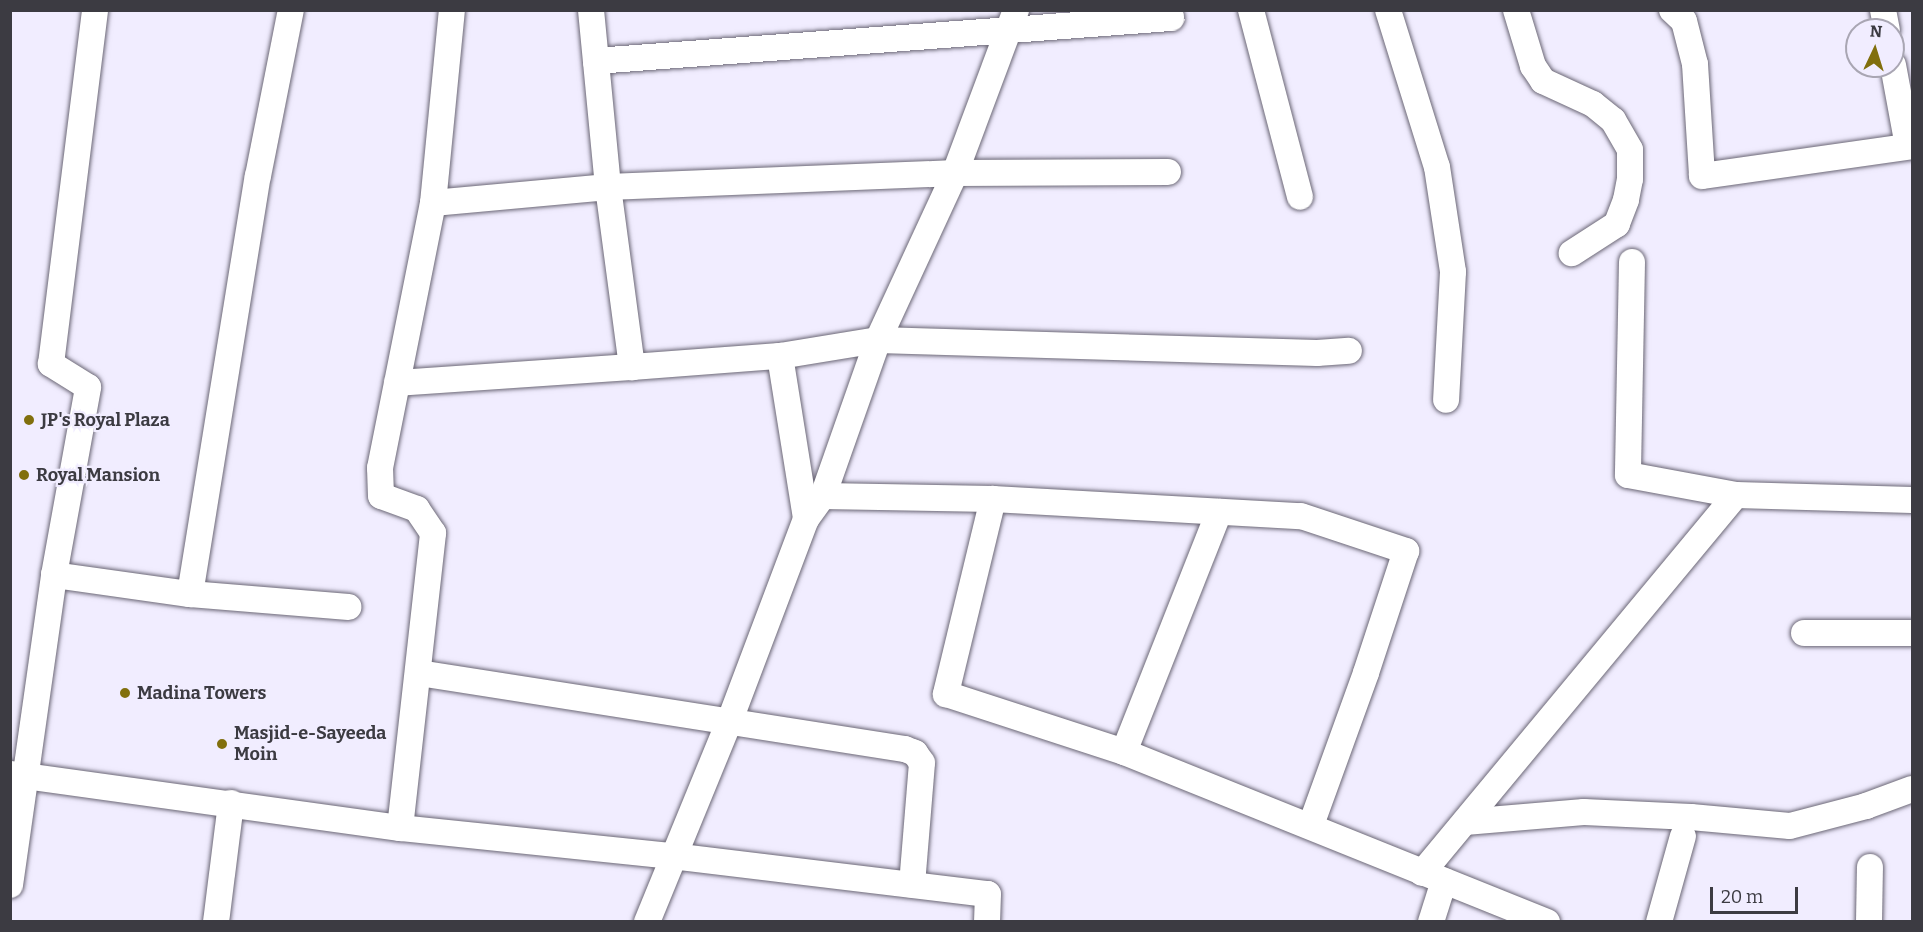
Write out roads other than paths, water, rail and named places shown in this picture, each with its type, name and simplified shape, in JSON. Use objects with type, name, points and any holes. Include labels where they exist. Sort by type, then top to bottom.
[{"type":"street","points":[[10,885],[19,775],[88,387],[51,364],[95,10]]},
{"type":"street","points":[[190,594],[258,176],[291,10]]},
{"type":"street","points":[[400,828],[433,533],[417,509],[381,496],[380,468],[432,203],[452,10]]},
{"type":"street","points":[[591,10],[608,187],[632,367]]},
{"type":"street","points":[[1251,10],[1300,197]]},
{"type":"street","points":[[1388,10],[1437,167],[1454,272],[1446,400]]},
{"type":"street","points":[[1516,10],[1533,66],[1543,81],[1577,95],[1599,109],[1612,120],[1630,150],[1630,179],[1617,224],[1572,253]]},
{"type":"street","points":[[1672,10],[1684,21],[1695,64],[1702,176],[1910,146],[1896,78]]},
{"type":"street","points":[[596,61],[1012,19],[1171,18]]},
{"type":"street","points":[[647,921],[730,720],[806,519],[823,496],[878,340],[956,173],[1012,19]]},
{"type":"street","points":[[432,203],[608,187],[956,173],[1168,172]]},
{"type":"street","points":[[1632,261],[1628,475],[1736,495],[1912,500]]},
{"type":"street","points":[[397,383],[780,356],[878,340],[1317,353],[1349,351]]},
{"type":"street","points":[[780,356],[806,519]]},
{"type":"street","points":[[1431,921],[1433,877],[1465,822],[1736,495]]},
{"type":"street","points":[[823,496],[993,499],[1301,516],[1406,551],[1366,673],[1311,825]]},
{"type":"street","points":[[993,499],[946,694],[1124,752],[1547,921]]},
{"type":"street","points":[[1124,752],[1219,512]]},
{"type":"street","points":[[54,575],[190,594],[348,607]]},
{"type":"street","points":[[1804,633],[1912,633]]},
{"type":"street","points":[[419,673],[730,720],[905,749],[915,753],[922,763],[912,885]]},
{"type":"street","points":[[19,775],[400,828],[672,856],[988,894],[987,921]]},
{"type":"street","points":[[1465,822],[1584,812],[1691,817],[1790,826],[1866,806],[1912,789]]},
{"type":"street","points":[[216,921],[231,803]]},
{"type":"street","points":[[1659,921],[1683,836]]},
{"type":"street","points":[[1869,921],[1870,867]]},
{"type":"place","name":"JP's Royal Plaza","points":[[29,420]]},
{"type":"place","name":"Royal Mansion","points":[[24,475]]},
{"type":"place","name":"Madina Towers","points":[[125,693]]},
{"type":"place","name":"Masjid-e-Sayeeda Moin","points":[[222,744]]}]
